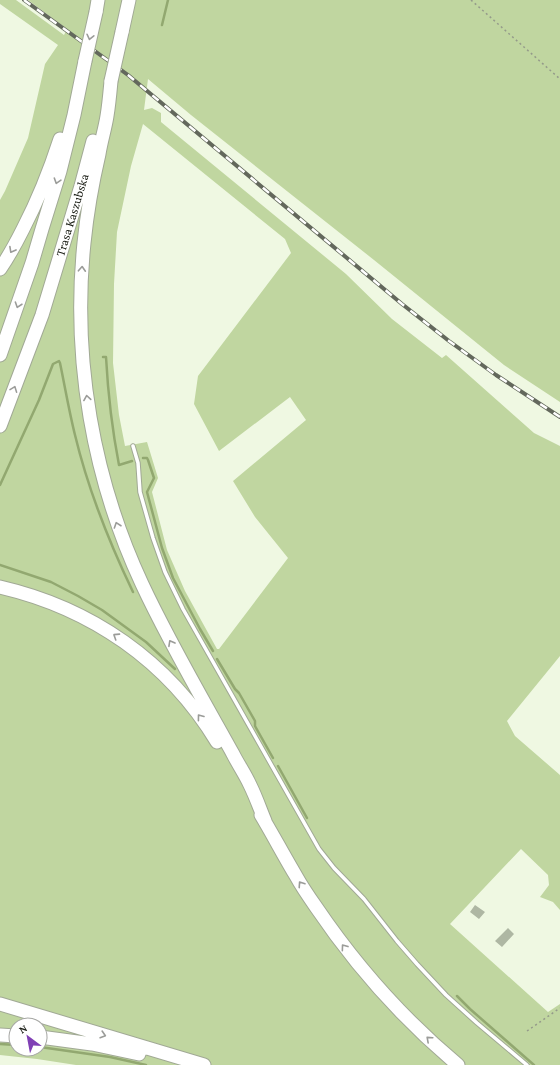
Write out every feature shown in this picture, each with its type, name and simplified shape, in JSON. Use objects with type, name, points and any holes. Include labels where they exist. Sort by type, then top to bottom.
[{"type":"highway","name":"Trasa Kaszubska","points":[[0,426],[42,315],[81,186],[100,114],[111,81],[129,0]]},
{"type":"highway","name":"Trasa Kaszubska","points":[[0,355],[32,263],[60,171],[74,115],[84,61],[97,6]]},
{"type":"highway","points":[[0,269],[36,203],[54,158],[84,61]]},
{"type":"highway","points":[[111,81],[107,115],[88,206],[81,285],[83,365],[95,444],[115,518],[141,584],[250,786],[265,821]]},
{"type":"highway","points":[[0,588],[48,601],[80,615],[116,636],[146,658],[169,679],[205,723],[265,821],[296,877],[350,954],[403,1015],[458,1065]]},
{"type":"highway","points":[[0,1004],[204,1065]]},
{"type":"highway","points":[[48,1038],[92,1044],[180,1065]]},
{"type":"lane","points":[[133,446],[138,463],[140,492],[153,538],[165,572],[183,608],[319,849],[334,868],[364,899],[397,941],[446,995],[526,1065]]},
{"type":"path","points":[[471,0],[560,79]]},
{"type":"path","points":[[527,1031],[560,1008]]},
{"type":"green space","points":[[0,0],[16,0],[64,35],[67,29],[28,0],[560,0],[560,402],[504,365],[148,79],[144,110],[152,108],[161,113],[161,122],[346,274],[392,319],[442,358],[446,355],[534,433],[560,446],[560,656],[507,721],[515,736],[560,775],[560,910],[553,902],[540,897],[549,885],[548,875],[521,849],[450,924],[548,1012],[560,1004],[560,1065],[76,1065],[18,1057],[48,1057],[48,1017],[8,1017],[8,1056],[0,1055],[0,200],[28,138],[45,64],[58,45],[0,4]],"holes":[[[143,124],[285,239],[291,253],[198,376],[194,404],[219,451],[290,397],[306,420],[233,481],[255,517],[288,558],[219,649],[217,649],[185,591],[167,550],[152,492],[158,478],[147,442],[125,446],[119,415],[113,363],[114,284],[117,232],[131,166]]]},
{"type":"building","points":[[475,905],[485,912],[479,919],[470,912]]},
{"type":"building","points":[[508,928],[514,934],[502,947],[495,941]]},
{"type":"waterway","points":[[162,25],[168,0]]},
{"type":"waterway","points":[[103,357],[106,357],[114,438],[119,465],[132,461]]},
{"type":"waterway","points":[[0,485],[39,400],[53,364],[59,361],[73,426],[86,475],[108,535],[133,592]]},
{"type":"waterway","points":[[143,458],[147,458],[154,478],[147,492],[162,548],[173,578],[213,651]]},
{"type":"waterway","points":[[0,565],[51,582],[102,610],[146,642],[175,669]]},
{"type":"waterway","points":[[217,659],[255,721],[255,726],[273,758]]},
{"type":"waterway","points":[[278,766],[307,818]]},
{"type":"waterway","points":[[457,996],[534,1065]]},
{"type":"waterway","points":[[0,1044],[8,1044]]},
{"type":"waterway","points":[[48,1048],[110,1057],[146,1065]]},
{"type":"railway","points":[[24,0],[128,75],[402,304],[449,341],[496,375],[560,417]]}]
